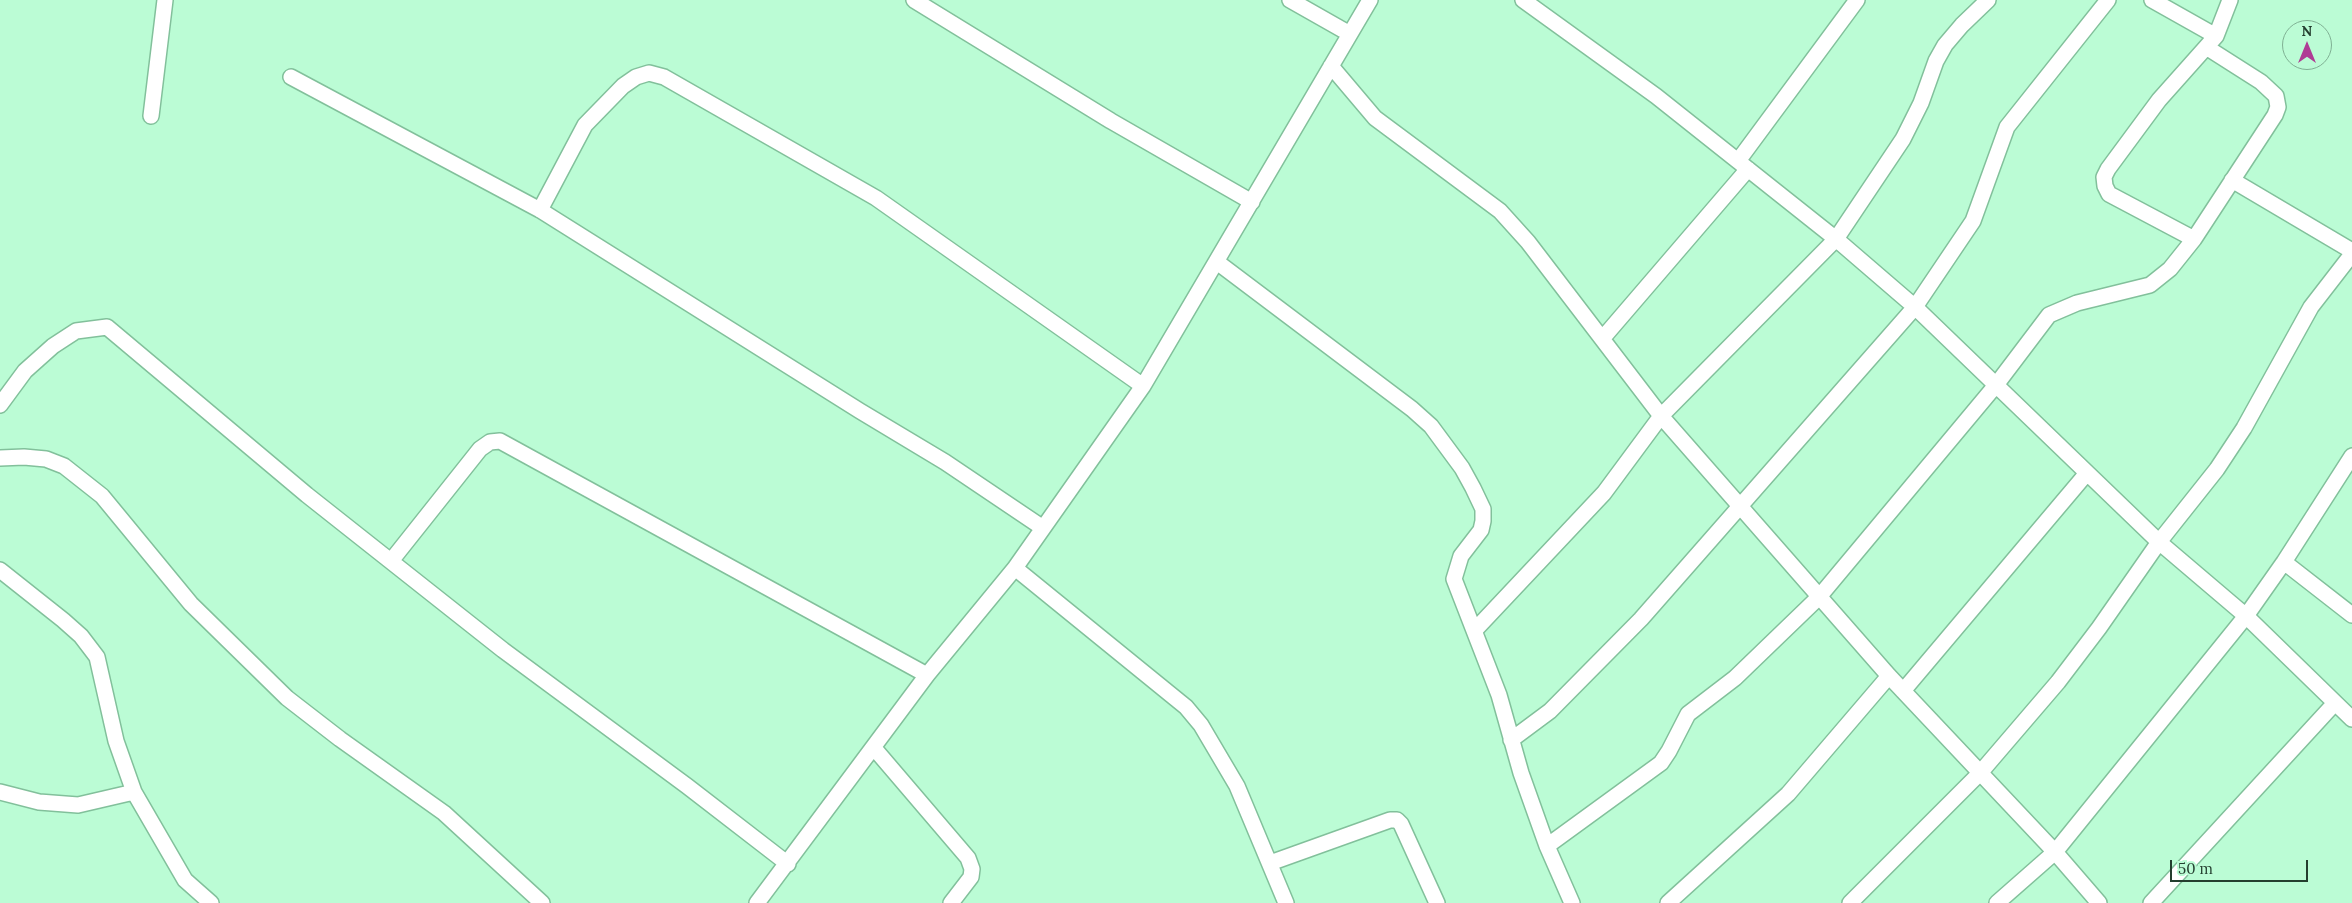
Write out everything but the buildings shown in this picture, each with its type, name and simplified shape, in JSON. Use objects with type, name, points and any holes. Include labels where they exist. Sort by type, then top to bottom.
[{"type":"street","points":[[152,116],[164,0]]},
{"type":"street","points":[[914,0],[1110,121],[1252,202]]},
{"type":"street","points":[[1290,0],[1350,34]]},
{"type":"street","points":[[758,903],[927,674],[1015,568],[1143,386],[1370,0]]},
{"type":"street","points":[[1523,0],[1656,96],[1836,239],[1915,307],[2159,542],[2246,616],[2334,704],[2352,719]]},
{"type":"street","points":[[1602,339],[1743,165],[1857,0]]},
{"type":"street","points":[[1475,630],[1604,493],[1661,416],[1836,239],[1904,139],[1921,103],[1936,61],[1945,45],[1962,25],[1988,0]]},
{"type":"street","points":[[1511,740],[1550,712],[1641,619],[1915,307],[1973,221],[2007,127],[2108,0]]},
{"type":"street","points":[[1547,846],[1660,763],[1669,752],[1688,714],[1735,678],[1819,597],[1996,385],[2049,315],[2077,303],[2150,285],[2170,269],[2194,239],[2275,115],[2278,107],[2276,96],[2261,82],[2211,42],[2152,0]]},
{"type":"street","points":[[2194,239],[2109,194],[2104,186],[2104,177],[2108,168],[2159,100],[2211,42],[2230,0]]},
{"type":"street","points":[[1331,66],[1375,118],[1500,211],[1528,242],[1661,416],[1889,676],[2055,852],[2099,903]]},
{"type":"street","points":[[540,210],[585,125],[623,86],[636,77],[649,73],[664,77],[876,198],[1143,386]]},
{"type":"street","points":[[291,77],[540,210],[860,411],[945,462],[1043,528]]},
{"type":"street","points":[[1850,903],[1980,773],[2070,667],[2159,542],[2217,469],[2244,428],[2311,307],[2352,252],[2232,180]]},
{"type":"street","points":[[1216,262],[1412,409],[1431,426],[1462,468],[1483,509],[1481,530],[1461,556],[1454,579],[1499,695],[1511,740],[1547,846],[1572,903]]},
{"type":"street","points":[[0,405],[25,371],[53,346],[76,331],[94,327],[107,327],[307,495],[503,650],[687,786],[788,864]]},
{"type":"street","points":[[391,561],[480,449],[490,442],[500,441],[927,674]]},
{"type":"street","points":[[1997,903],[2055,852],[2246,616],[2284,562],[2352,456]]},
{"type":"street","points":[[0,458],[24,457],[46,459],[64,466],[102,496],[191,604],[287,698],[340,739],[444,813],[542,903]]},
{"type":"street","points":[[1903,691],[2087,473]]},
{"type":"street","points":[[2284,562],[2352,616]]},
{"type":"street","points":[[1015,568],[1186,707],[1201,725],[1237,786],[1286,903]]},
{"type":"street","points":[[0,570],[75,630],[97,657],[116,741],[134,792],[185,880],[211,903]]},
{"type":"street","points":[[1668,903],[1788,794],[1889,676]]},
{"type":"street","points":[[2151,903],[2334,704]]},
{"type":"street","points":[[874,748],[968,858],[972,869],[970,877],[950,903]]},
{"type":"street","points":[[0,792],[39,802],[78,805],[134,792]]},
{"type":"street","points":[[1270,863],[1390,820],[1397,820],[1402,824],[1437,903]]}]
